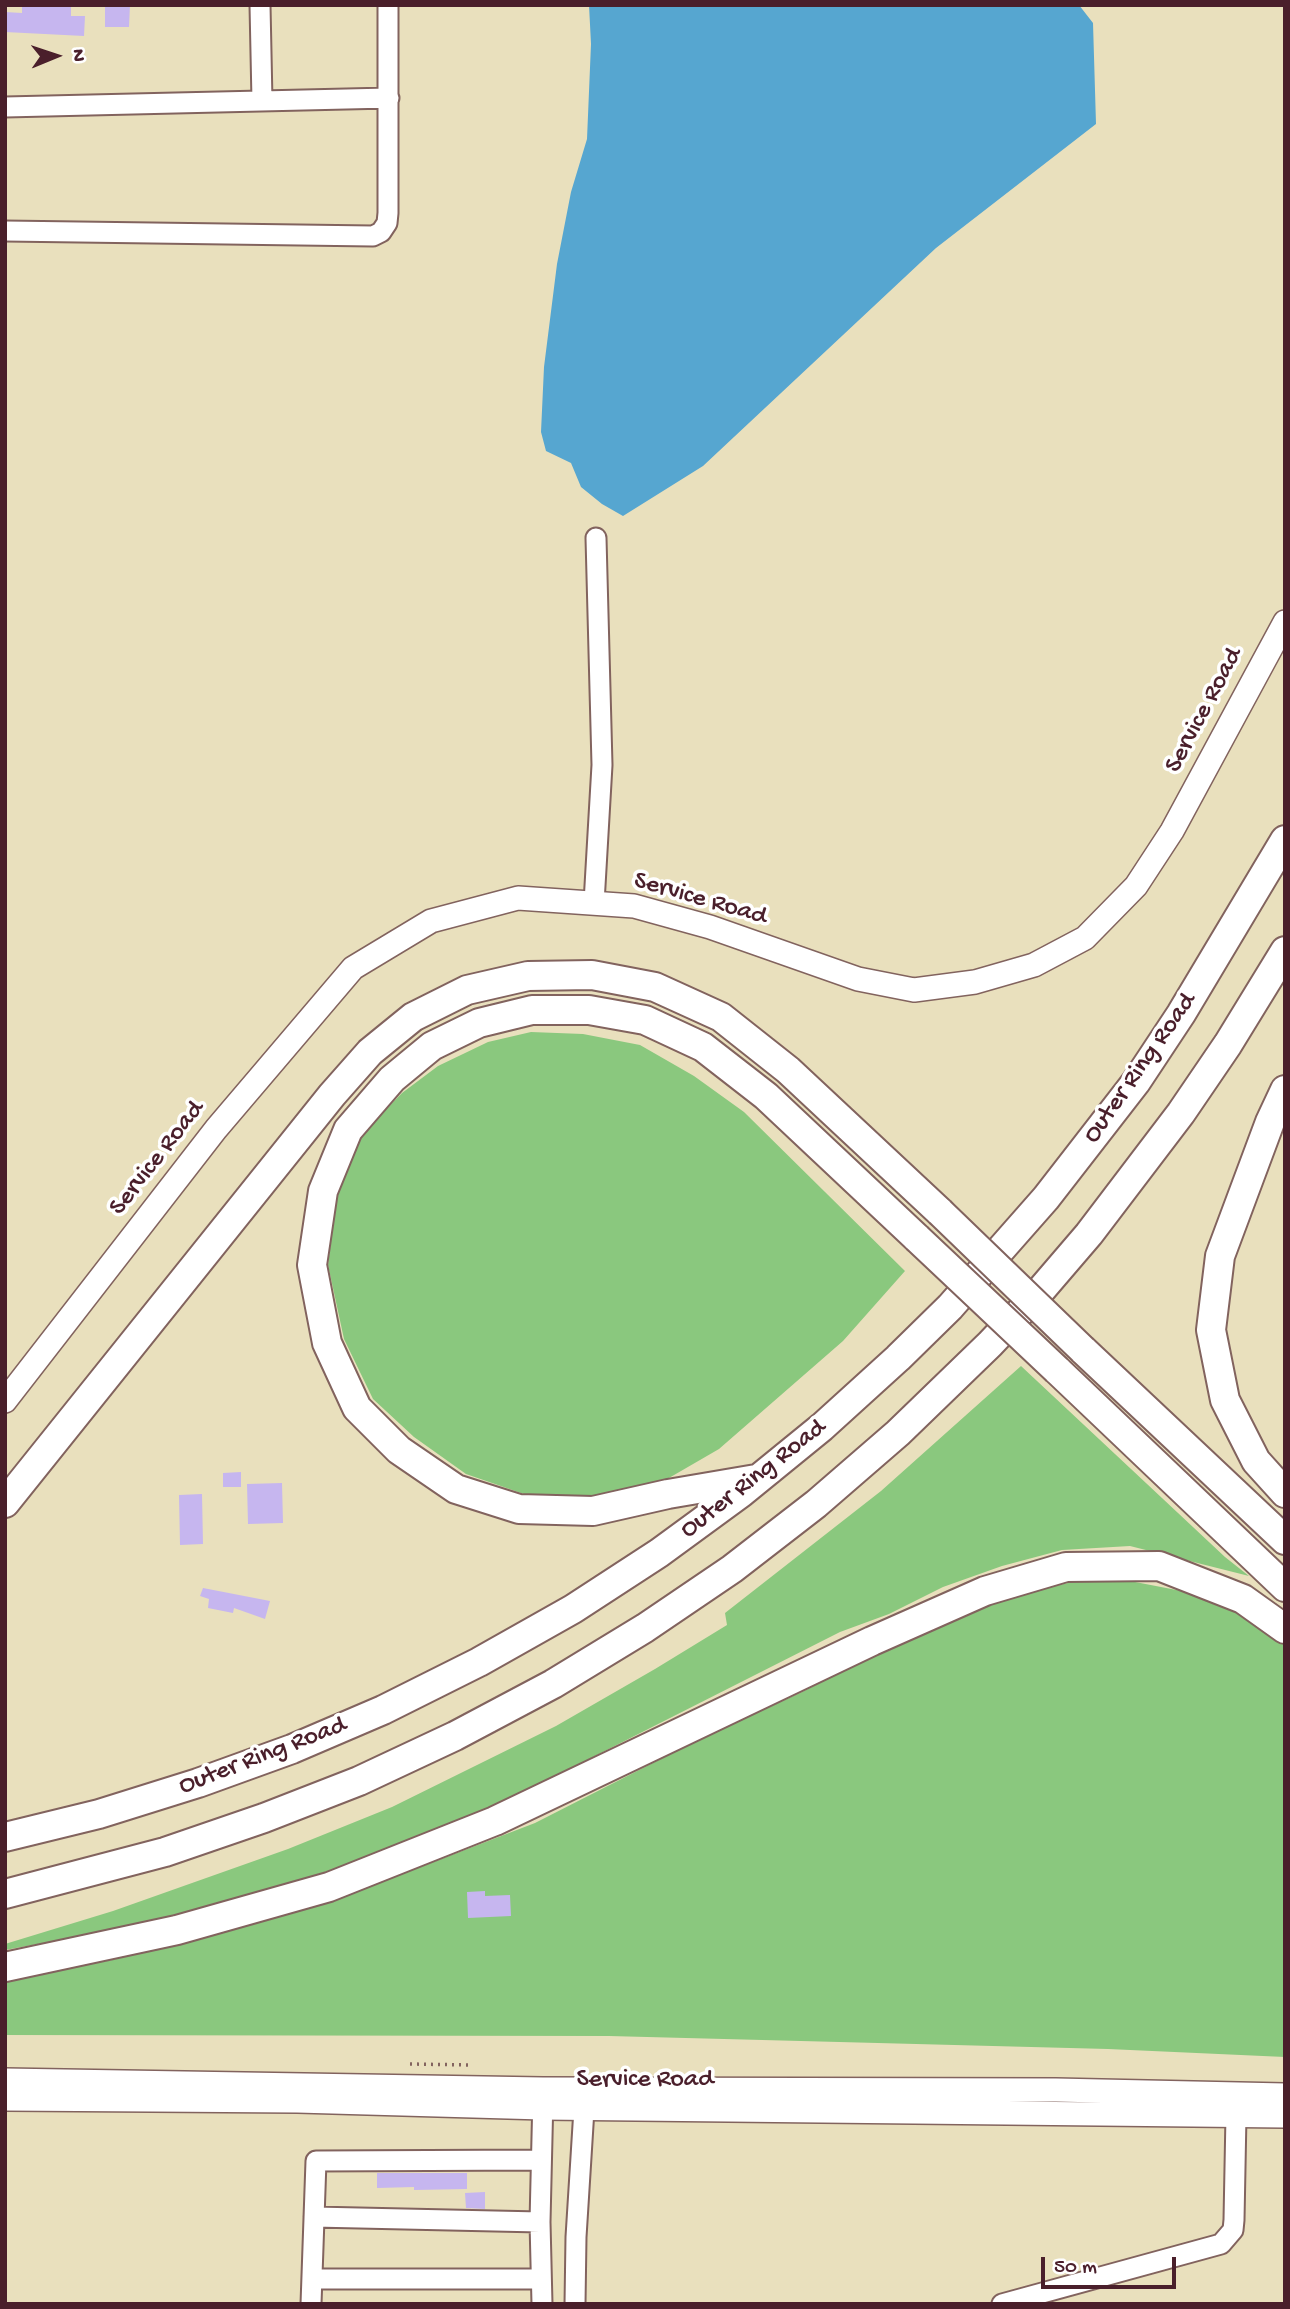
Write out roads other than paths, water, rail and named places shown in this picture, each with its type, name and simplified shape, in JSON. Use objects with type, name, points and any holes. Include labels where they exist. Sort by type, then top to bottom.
[{"type":"highway","name":"Outer Ring Road","points":[[5,1838],[99,1814],[198,1783],[292,1749],[383,1710],[479,1662],[584,1602],[659,1553],[760,1479],[898,1358],[958,1298],[1046,1198],[1136,1082],[1181,1014],[1285,840]]},
{"type":"highway","points":[[5,1894],[114,1867],[216,1836],[382,1770],[455,1736],[553,1684],[645,1628],[732,1569],[816,1504],[898,1433],[990,1344],[1041,1290],[1089,1234],[1181,1113],[1228,1044],[1285,951]]},
{"type":"highway","points":[[5,1503],[332,1095],[370,1052],[413,1017],[467,990],[528,976],[592,975],[655,987],[721,1017],[788,1070],[1285,1540]]},
{"type":"highway","points":[[760,1479],[668,1494],[593,1511],[519,1509],[456,1489],[399,1450],[356,1408],[327,1343],[312,1265],[323,1191],[348,1130],[392,1079],[432,1046],[479,1023],[532,1010],[589,1010],[645,1020],[703,1046],[766,1096],[1285,1587]]},
{"type":"highway","points":[[1285,1090],[1270,1122],[1220,1256],[1211,1330],[1225,1400],[1256,1461],[1285,1493]]},
{"type":"highway","points":[[5,1967],[177,1930],[329,1887],[495,1821],[872,1641],[985,1591],[1066,1567],[1159,1566],[1243,1599],[1285,1629]]},
{"type":"main road","name":"Service Road","points":[[5,1401],[216,1129],[353,968],[431,921],[518,898],[634,906],[710,927],[858,979],[914,990],[975,982],[1034,965],[1085,938],[1136,886],[1172,831],[1285,622]]},
{"type":"main road","name":"Service Road","points":[[5,2080],[543,2099],[1056,2090],[1285,2095]]},
{"type":"main road","name":"Service Road","points":[[5,2099],[297,2092]]},
{"type":"main road","name":"Service Road","points":[[584,2099],[1285,2116]]},
{"type":"street","points":[[260,5],[262,101]]},
{"type":"street","points":[[5,231],[373,236],[381,232],[387,223],[388,213],[388,5]]},
{"type":"street","points":[[5,107],[389,98]]},
{"type":"street","points":[[594,903],[602,765],[596,538]]},
{"type":"street","points":[[542,2304],[540,2222],[543,2099]]},
{"type":"street","points":[[575,2304],[584,2099]]},
{"type":"street","points":[[1002,2304],[1221,2244],[1233,2230],[1236,2115]]},
{"type":"street","points":[[311,2304],[316,2161],[541,2160]]},
{"type":"street","points":[[314,2217],[540,2222]]},
{"type":"street","points":[[312,2279],[541,2279]]},
{"type":"water","points":[[589,5],[1079,5],[1093,23],[1096,124],[936,248],[703,466],[623,516],[581,487],[571,463],[546,451],[541,432],[544,367],[557,264],[571,192],[587,139],[591,44]]}]
